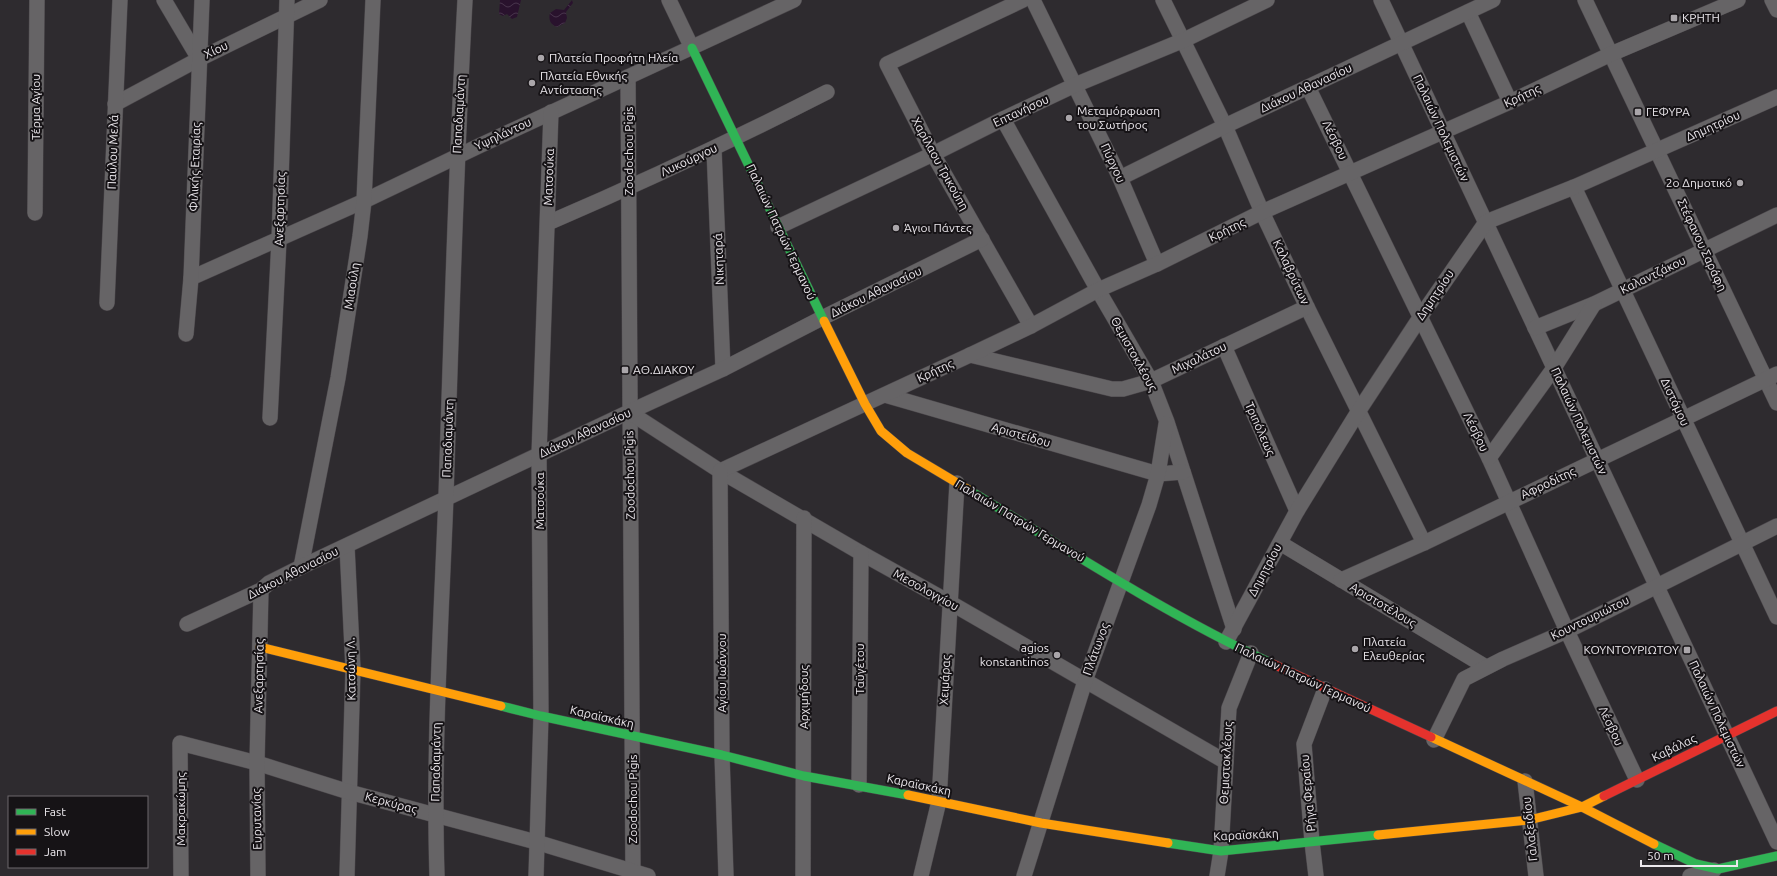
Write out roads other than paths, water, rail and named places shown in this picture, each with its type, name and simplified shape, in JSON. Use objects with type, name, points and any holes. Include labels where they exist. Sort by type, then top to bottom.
[{"type":"street","name":"Τέρμα Αγίου","points":[[35,213],[37,0]]},
{"type":"street","name":"Παύλου Μελά","points":[[106,303],[120,0]]},
{"type":"street","points":[[164,0],[199,59]]},
{"type":"street","name":"Φιλικής Εταιρίας","points":[[186,334],[191,278],[202,0]]},
{"type":"street","name":"Ανεξαρτησίας","points":[[270,418],[279,240],[287,0]]},
{"type":"street","name":"Χίου","points":[[115,104],[199,59],[286,15],[320,0]]},
{"type":"street","name":"Μιαούλη","points":[[301,568],[338,378],[364,201],[373,0]]},
{"type":"street","name":"Παπαδιαμάντη","points":[[437,876],[435,814],[438,689],[446,499],[456,156],[465,0]]},
{"type":"street","name":"Παλαιών Πατρών Γερμανού","points":[[669,0],[822,318],[877,401],[881,431],[907,453],[1120,582],[1226,642],[1434,740],[1582,807],[1681,858],[1696,864],[1718,868]]},
{"type":"street","name":"Υψηλάντου","points":[[191,278],[364,201],[456,156],[794,0]]},
{"type":"street","name":"Χαρίλαου Τρικούπη","points":[[1023,0],[887,64],[933,154],[1031,326]]},
{"type":"street","name":"Πύργου","points":[[1033,0],[1120,178],[1157,264]]},
{"type":"street","name":"Καλαβρύτων","points":[[1163,0],[1225,126],[1262,212],[1307,307],[1424,543]]},
{"type":"street","name":"Επτανήσου","points":[[778,228],[1003,119],[1075,86],[1184,40],[1267,0]]},
{"type":"street","name":"Παλαιών Πολεμιστών","points":[[1381,0],[1777,842]]},
{"type":"street","name":"Στέφανου Σαράφη","points":[[1585,0],[1704,250],[1771,377],[1777,404]]},
{"type":"street","name":"Κρήτης","points":[[720,471],[877,401],[1031,326],[1098,290],[1157,264],[1262,212],[1510,102],[1611,54],[1738,0]]},
{"type":"street","points":[[1772,0],[1777,10]]},
{"type":"street","name":"Διάκου Αθανασίου","points":[[1120,178],[1225,126],[1468,12],[1485,2]]},
{"type":"street","points":[[1468,12],[1510,102]]},
{"type":"street","name":"Zoodochou Pigis","points":[[628,77],[633,874]]},
{"type":"street","name":"Λέσβου","points":[[1308,87],[1489,458],[1566,631],[1637,780]]},
{"type":"street","name":"Λυκούργου","points":[[548,223],[714,149],[827,92]]},
{"type":"street","name":"Δημητρίου","points":[[1226,642],[1297,511],[1358,412],[1421,316],[1486,222],[1574,187],[1777,97]]},
{"type":"street","name":"Ματσούκα","points":[[536,876],[541,716],[539,455],[551,112]]},
{"type":"street","name":"Θεμιστοκλέους","points":[[1003,119],[1098,290],[1151,381],[1167,422],[1234,629]]},
{"type":"street","name":"Νικηταρά","points":[[714,149],[723,369]]},
{"type":"street","name":"Διστόμου","points":[[1574,187],[1777,617]]},
{"type":"street","name":"Καλαντζάκου","points":[[1535,328],[1594,304],[1777,215]]},
{"type":"street","name":"Διάκου Αθανασίου","points":[[187,624],[261,590],[268,583],[723,369],[982,239]]},
{"type":"street","points":[[1489,458],[1554,368],[1594,304]]},
{"type":"street","name":"Μιχαλάτου","points":[[970,355],[1112,389],[1123,389],[1151,381],[1307,307]]},
{"type":"street","name":"Τριπόλεως","points":[[1224,346],[1297,511]]},
{"type":"street","name":"Αφροδίτης","points":[[1341,580],[1424,543],[1771,377]]},
{"type":"street","name":"Αριστείδου","points":[[877,401],[1158,474]]},
{"type":"street","name":"Μεσολογγίου","points":[[629,412],[720,471],[804,518],[861,554],[949,602],[1226,762]]},
{"type":"street","name":"Πλάτωνος","points":[[1024,876],[1085,681],[1120,582],[1144,520],[1158,474],[1167,422]]},
{"type":"street","points":[[896,432],[907,453]]},
{"type":"street","name":"Αγίου Ιωάννου","points":[[720,471],[722,755],[726,876]]},
{"type":"street","points":[[1158,474],[1183,472]]},
{"type":"street","name":"Χειμάρας","points":[[921,876],[939,801],[949,602],[957,483]]},
{"type":"street","name":"Αρχιμήδους","points":[[804,518],[804,876]]},
{"type":"street","name":"Κουντουριώτου","points":[[1434,740],[1464,679],[1486,667],[1566,631],[1777,526]]},
{"type":"street","name":"Αριστοτέλους","points":[[1280,543],[1486,667]]},
{"type":"street","name":"Κατσώνη Λ.","points":[[347,546],[353,669],[347,876]]},
{"type":"street","name":"Ταϋγέτου","points":[[859,785],[861,554]]},
{"type":"street","name":"Ανεξαρτησίας","points":[[257,763],[261,590]]},
{"type":"street","name":"Καραϊσκάκη","points":[[260,647],[438,689],[541,716],[722,755],[804,776],[859,785],[1041,823],[1221,851],[1529,820],[1582,807]]},
{"type":"street","name":"Θεμιστοκλέους","points":[[1217,876],[1221,851],[1229,708],[1251,653]]},
{"type":"street","name":"Ρήγα Φεραίου","points":[[1316,876],[1304,744],[1325,689]]},
{"type":"street","name":"Καβάλας","points":[[1582,807],[1777,711]]},
{"type":"street","name":"Κερκύρας","points":[[180,743],[257,763],[349,792],[536,842],[633,874],[648,876]]},
{"type":"street","name":"Μακρακώμης","points":[[180,743],[181,876]]},
{"type":"street","name":"Ευρυτανίας","points":[[257,763],[258,876]]},
{"type":"street","name":"Γαλαξειδίου","points":[[1525,781],[1536,876]]},
{"type":"street","points":[[1693,876],[1718,868],[1777,856]]},
{"type":"water","points":[[500,0],[521,0],[517,17],[512,19],[507,14],[503,16],[499,14]]},
{"type":"water","points":[[572,0],[573,3],[566,12],[567,18],[565,23],[557,27],[553,25],[550,22],[550,13],[556,9],[564,10]]},
{"type":"place","name":"ΚΡΗΤΗ","points":[[1674,18]]},
{"type":"place","name":"Πλατεία Προφήτη Ηλεία","points":[[541,58]]},
{"type":"place","name":"Πλατεία Εθνικής Αντίστασης","points":[[532,83]]},
{"type":"place","name":"ΓΕΦΥΡΑ","points":[[1638,112]]},
{"type":"place","name":"Μεταμόρφωση του Σωτήρος","points":[[1069,118]]},
{"type":"place","name":"2ο Δημοτικό","points":[[1740,183]]},
{"type":"place","name":"Άγιοι Πάντες","points":[[896,228]]},
{"type":"place","name":"ΑΘ.ΔΙΑΚΟΥ","points":[[625,370]]},
{"type":"place","name":"Πλατεία Ελευθερίας","points":[[1355,649]]},
{"type":"place","name":"ΚΟΥΝΤΟΥΡΙΩΤΟΥ","points":[[1687,650]]},
{"type":"place","name":"agios konstantinos","points":[[1057,655]]}]
